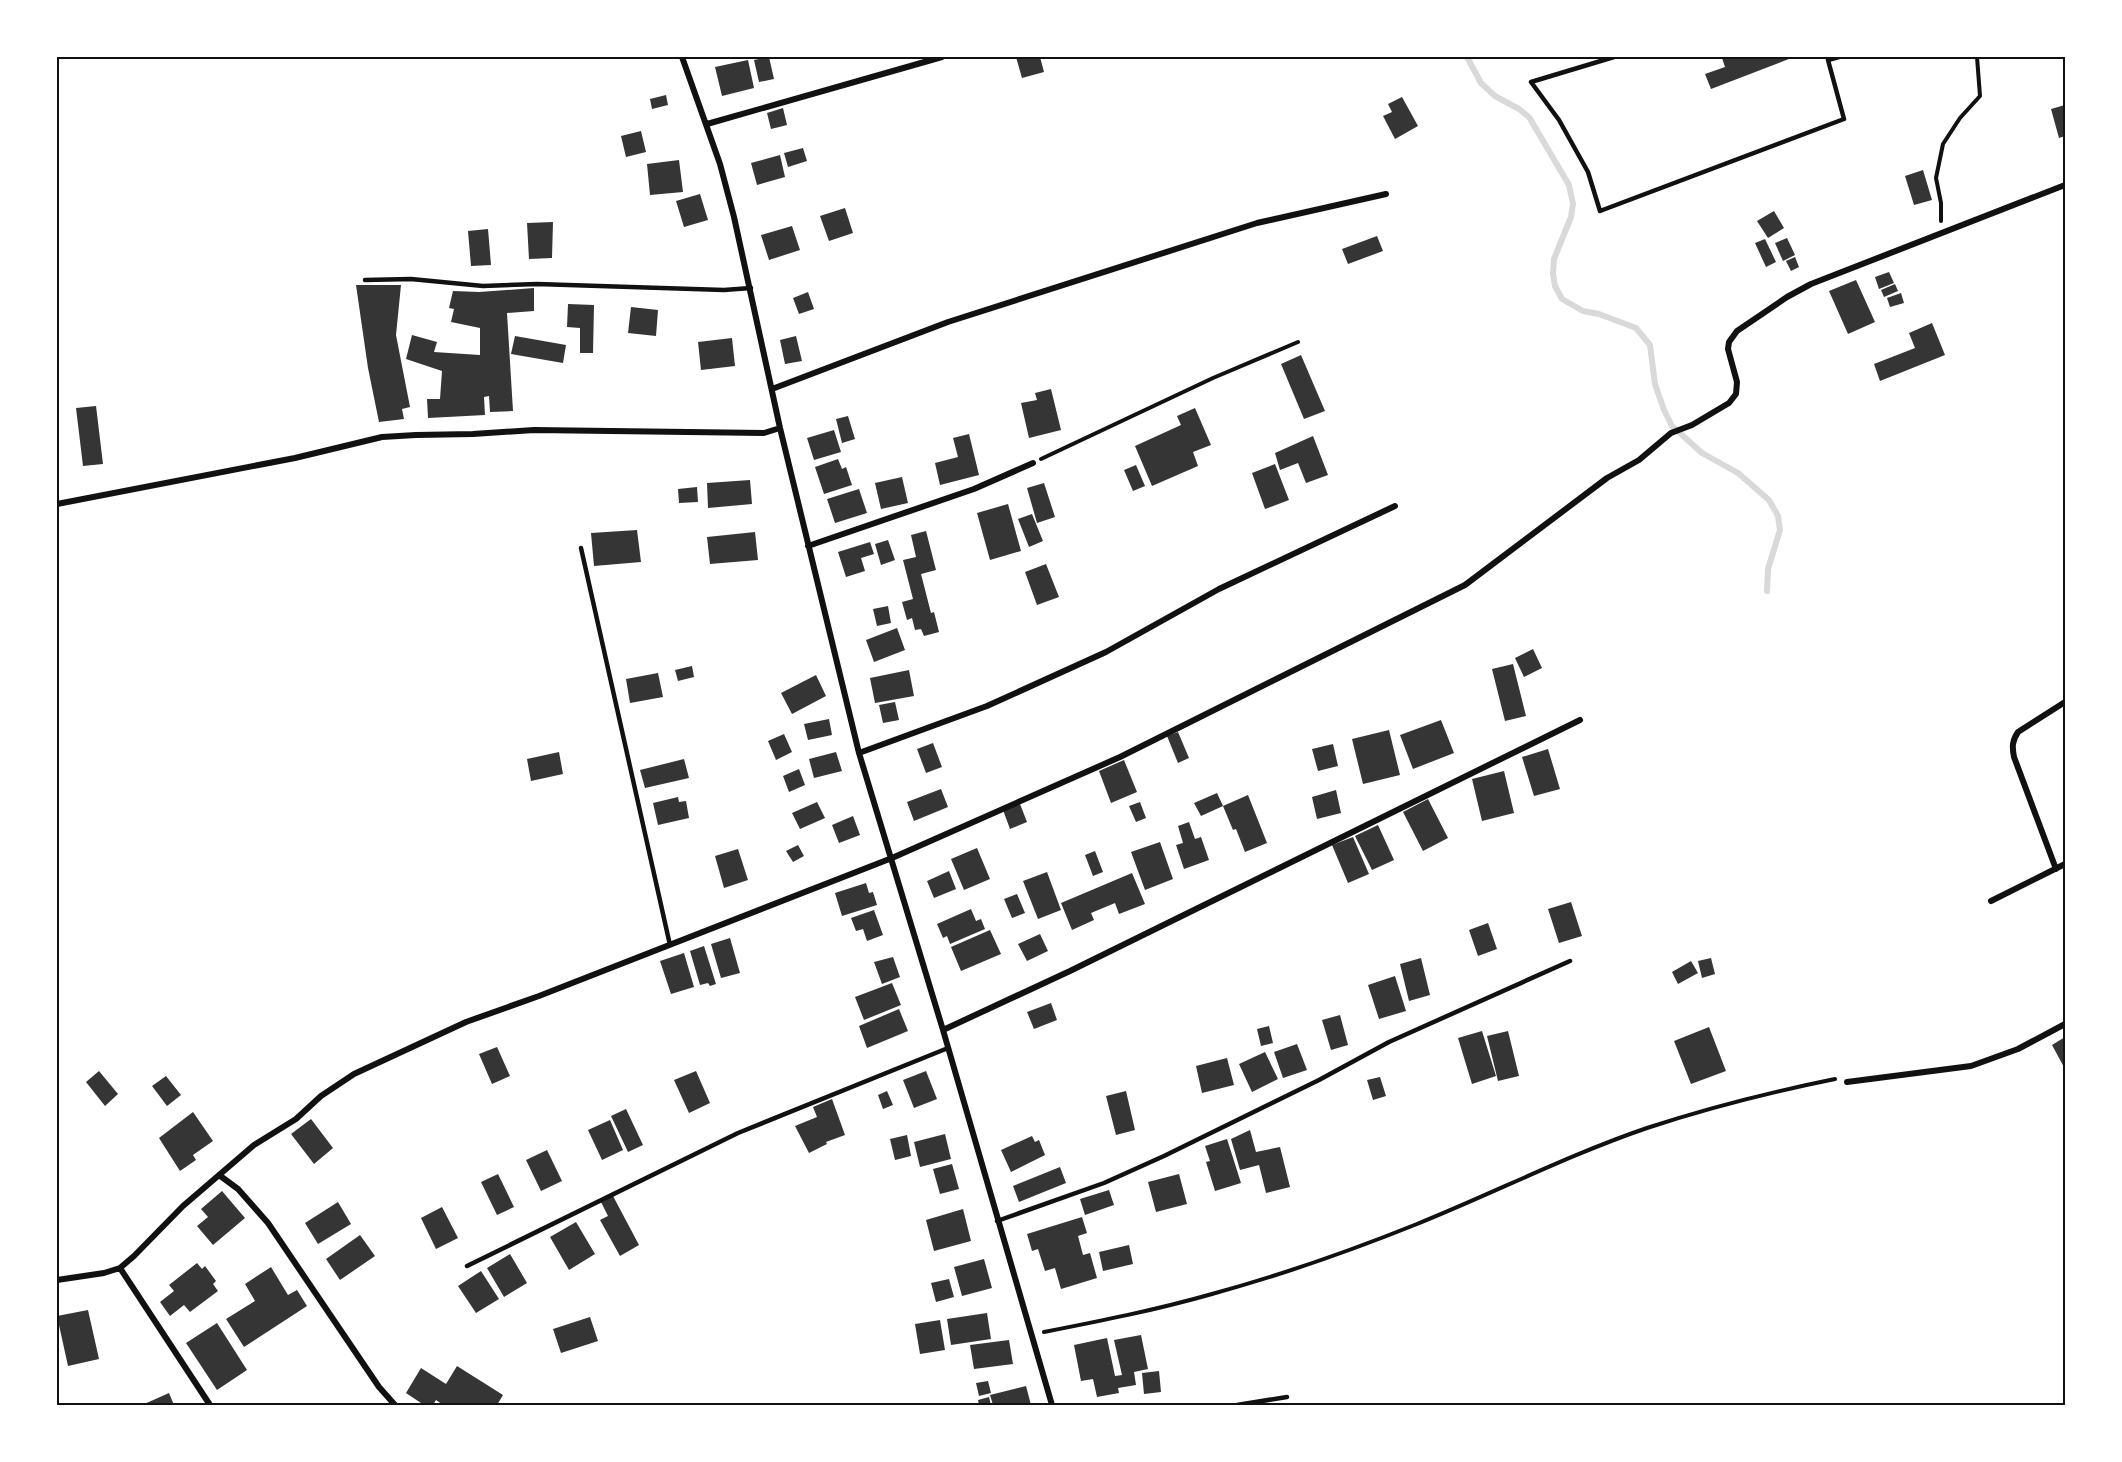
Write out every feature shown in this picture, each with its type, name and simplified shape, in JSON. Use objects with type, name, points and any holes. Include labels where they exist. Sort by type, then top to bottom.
[{"type":"street","points":[[682,57],[723,174],[751,288],[780,428],[859,753],[943,1030],[1052,1405]]},
{"type":"street","points":[[707,124],[942,57]]},
{"type":"street","points":[[57,1280],[104,1273],[120,1268],[183,1206],[254,1145],[296,1119],[321,1096],[354,1074],[457,1026],[892,858],[1120,757],[1465,585],[1607,478],[1639,460],[1671,433],[1692,424],[1728,403],[1736,394],[1737,382],[1728,349],[1729,342],[1737,331],[1787,297],[1811,284],[2065,185]]},
{"type":"street","points":[[772,389],[948,321],[1222,234],[1386,194]]},
{"type":"street","points":[[57,504],[262,465],[382,437],[473,435],[534,430],[764,433],[780,428]]},
{"type":"street","points":[[808,546],[974,489],[1033,463]]},
{"type":"street","points":[[859,753],[987,706],[1106,651],[1219,589],[1395,506]]},
{"type":"street","points":[[2056,869],[2012,748],[2013,739],[2018,732],[2065,702]]},
{"type":"street","points":[[943,1030],[1070,971],[1580,720]]},
{"type":"street","points":[[1991,901],[2065,864]]},
{"type":"street","points":[[1845,1080],[1971,1066],[2018,1049],[2065,1024]]},
{"type":"street","points":[[219,1175],[238,1188],[268,1224],[379,1387],[395,1405]]},
{"type":"street","points":[[120,1268],[210,1405]]},
{"type":"lane","points":[[1614,57],[1531,82],[1559,120],[1588,172],[1600,211],[1844,119],[1828,60],[1839,57]]},
{"type":"lane","points":[[364,280],[411,279],[483,285],[537,284],[724,290],[751,288]]},
{"type":"lane","points":[[581,548],[670,945]]},
{"type":"lane","points":[[998,1221],[1104,1183],[1164,1156],[1319,1080],[1389,1042],[1570,961]]},
{"type":"lane","points":[[467,1266],[738,1133],[948,1048]]},
{"type":"lane","points":[[1237,1405],[1287,1397]]},
{"type":"path","points":[[1941,234],[1941,203],[1935,178],[1943,144],[1960,118],[1980,96],[1977,57]]},
{"type":"path","points":[[1033,463],[1203,382],[1298,342]]},
{"type":"path","points":[[1032,1334],[1200,1298],[1300,1267],[1417,1224],[1580,1154],[1646,1129],[1762,1094],[1845,1080]]},
{"type":"building","points":[[769,57],[774,79],[759,82],[754,60]]},
{"type":"building","points":[[1016,57],[1040,57],[1044,72],[1022,78]]},
{"type":"building","points":[[1794,57],[1711,89],[1705,74],[1725,67],[1722,58]]},
{"type":"building","points":[[748,60],[754,88],[722,96],[715,67]]},
{"type":"building","points":[[666,95],[668,105],[652,109],[650,99]]},
{"type":"building","points":[[1402,97],[1418,126],[1395,139],[1383,116],[1392,112],[1388,104]]},
{"type":"building","points":[[2065,105],[2065,136],[2059,138],[2051,109]]},
{"type":"building","points":[[783,108],[787,125],[771,129],[767,113]]},
{"type":"building","points":[[641,131],[646,152],[626,157],[621,136]]},
{"type":"building","points":[[803,148],[807,161],[788,167],[784,153]]},
{"type":"building","points":[[780,155],[785,177],[757,185],[751,163]]},
{"type":"building","points":[[679,160],[683,192],[650,195],[647,164]]},
{"type":"building","points":[[1923,170],[1932,200],[1914,205],[1905,176]]},
{"type":"building","points":[[700,194],[708,220],[684,227],[676,201]]},
{"type":"building","points":[[845,208],[853,233],[829,241],[820,216]]},
{"type":"building","points":[[1774,211],[1784,228],[1768,238],[1757,221]]},
{"type":"building","points":[[553,222],[552,258],[529,259],[527,223]]},
{"type":"building","points":[[792,226],[800,250],[769,260],[761,235]]},
{"type":"building","points":[[488,229],[491,265],[471,266],[468,231]]},
{"type":"building","points":[[1377,236],[1383,251],[1348,264],[1342,249]]},
{"type":"building","points":[[1787,238],[1795,255],[1783,261],[1775,243]]},
{"type":"building","points":[[1765,239],[1776,262],[1766,267],[1755,243]]},
{"type":"building","points":[[1795,257],[1799,267],[1791,271],[1786,261]]},
{"type":"building","points":[[1889,272],[1894,283],[1879,289],[1875,277]]},
{"type":"building","points":[[1856,280],[1875,322],[1848,334],[1829,291]]},
{"type":"building","points":[[1895,284],[1898,291],[1884,297],[1881,290]]},
{"type":"building","points":[[356,285],[401,285],[396,335],[410,407],[402,409],[404,419],[379,422],[368,368]]},
{"type":"building","points":[[534,288],[534,311],[507,313],[513,411],[490,412],[489,396],[484,397],[485,415],[428,418],[427,399],[440,399],[442,371],[406,359],[412,335],[437,342],[434,352],[480,355],[480,328],[451,322],[454,309],[449,308],[453,291],[479,292]]},
{"type":"building","points":[[808,292],[814,309],[799,314],[793,298]]},
{"type":"building","points":[[1901,293],[1904,303],[1890,307],[1887,298]]},
{"type":"building","points":[[568,304],[594,305],[593,353],[580,353],[580,328],[567,327]]},
{"type":"building","points":[[631,307],[658,310],[656,336],[628,333]]},
{"type":"building","points":[[1932,323],[1945,355],[1880,381],[1874,364],[1915,348],[1909,333]]},
{"type":"building","points":[[515,336],[566,345],[563,363],[511,354]]},
{"type":"building","points":[[796,336],[802,361],[785,364],[780,340]]},
{"type":"building","points":[[732,338],[735,366],[701,370],[698,342]]},
{"type":"building","points":[[1301,355],[1325,411],[1304,419],[1281,364]]},
{"type":"building","points":[[1051,389],[1061,430],[1029,438],[1021,403],[1037,400],[1035,393]]},
{"type":"building","points":[[96,406],[103,464],[83,466],[76,408]]},
{"type":"building","points":[[1195,408],[1211,445],[1193,452],[1198,466],[1152,486],[1135,446],[1181,425],[1177,416]]},
{"type":"building","points":[[848,416],[855,439],[842,443],[836,419]]},
{"type":"building","points":[[834,430],[841,452],[814,460],[807,438]]},
{"type":"building","points":[[969,434],[979,475],[940,485],[935,463],[958,457],[953,438]]},
{"type":"building","points":[[1313,436],[1328,475],[1306,483],[1298,463],[1280,470],[1275,453]]},
{"type":"building","points":[[838,459],[842,469],[846,467],[852,485],[824,494],[815,467]]},
{"type":"building","points":[[1275,464],[1289,500],[1265,509],[1252,473]]},
{"type":"building","points":[[1136,465],[1145,486],[1133,491],[1124,470]]},
{"type":"building","points":[[902,477],[908,503],[881,509],[875,483]]},
{"type":"building","points":[[750,480],[752,504],[708,508],[707,483]]},
{"type":"building","points":[[1044,483],[1055,517],[1037,523],[1027,488]]},
{"type":"building","points":[[697,487],[698,502],[679,503],[678,489]]},
{"type":"building","points":[[859,489],[867,513],[835,523],[827,499]]},
{"type":"building","points":[[1008,504],[1021,551],[990,560],[977,513]]},
{"type":"building","points":[[1032,514],[1043,541],[1029,547],[1018,519]]},
{"type":"building","points":[[637,530],[641,562],[594,566],[591,533]]},
{"type":"building","points":[[926,531],[936,570],[921,574],[931,613],[934,612],[939,632],[924,636],[921,629],[915,630],[912,618],[907,620],[902,602],[913,599],[903,560],[916,557],[911,535]]},
{"type":"building","points":[[755,532],[758,560],[710,564],[707,537]]},
{"type":"building","points":[[888,540],[895,560],[881,565],[875,544]]},
{"type":"building","points":[[870,542],[874,554],[861,558],[865,571],[846,577],[838,552]]},
{"type":"building","points":[[1046,564],[1059,597],[1037,605],[1025,572]]},
{"type":"building","points":[[888,606],[891,623],[877,626],[873,609]]},
{"type":"building","points":[[897,628],[905,650],[874,662],[866,640]]},
{"type":"building","points":[[1533,649],[1542,668],[1524,677],[1515,658]]},
{"type":"building","points":[[1513,664],[1526,716],[1505,721],[1492,669]]},
{"type":"building","points":[[692,666],[694,677],[678,681],[675,670]]},
{"type":"building","points":[[909,670],[914,696],[875,703],[870,678]]},
{"type":"building","points":[[658,673],[663,697],[630,703],[626,679]]},
{"type":"building","points":[[816,675],[826,696],[792,714],[781,693]]},
{"type":"building","points":[[895,702],[899,720],[883,723],[879,705]]},
{"type":"building","points":[[829,719],[832,735],[808,740],[804,724]]},
{"type":"building","points":[[1441,720],[1454,753],[1413,769],[1400,735]]},
{"type":"building","points":[[1389,730],[1400,775],[1363,784],[1352,739]]},
{"type":"building","points":[[1178,732],[1189,758],[1178,763],[1167,736]]},
{"type":"building","points":[[784,734],[792,752],[776,760],[768,741]]},
{"type":"building","points":[[933,743],[942,767],[926,773],[917,749]]},
{"type":"building","points":[[1333,744],[1338,766],[1318,771],[1312,749]]},
{"type":"building","points":[[1548,749],[1560,789],[1534,796],[1522,757]]},
{"type":"building","points":[[559,752],[563,774],[531,781],[527,759]]},
{"type":"building","points":[[836,752],[842,771],[814,778],[809,759]]},
{"type":"building","points":[[684,759],[689,778],[645,788],[640,770]]},
{"type":"building","points":[[1124,760],[1137,792],[1111,803],[1099,771]]},
{"type":"building","points":[[799,769],[805,785],[789,792],[783,776]]},
{"type":"building","points":[[1504,771],[1514,813],[1482,821],[1472,779]]},
{"type":"building","points":[[941,789],[948,807],[914,821],[907,802]]},
{"type":"building","points":[[1336,790],[1341,813],[1317,819],[1312,797]]},
{"type":"building","points":[[1217,793],[1223,806],[1201,816],[1194,803]]},
{"type":"building","points":[[1248,795],[1267,843],[1245,852],[1236,829],[1233,830],[1223,806]]},
{"type":"building","points":[[678,797],[679,802],[686,801],[689,818],[658,825],[653,803]]},
{"type":"building","points":[[1428,799],[1448,838],[1423,851],[1403,812]]},
{"type":"building","points":[[817,802],[825,818],[800,829],[792,813]]},
{"type":"building","points":[[1140,802],[1146,818],[1136,822],[1129,806]]},
{"type":"building","points":[[1020,804],[1027,822],[1010,829],[1003,810]]},
{"type":"building","points":[[853,816],[860,835],[839,843],[832,825]]},
{"type":"building","points":[[1189,822],[1195,839],[1201,837],[1209,860],[1184,869],[1176,845],[1183,843],[1178,826]]},
{"type":"building","points":[[1378,825],[1394,860],[1372,870],[1355,836]]},
{"type":"building","points":[[1353,837],[1369,874],[1348,883],[1332,845]]},
{"type":"building","points":[[1160,842],[1173,879],[1145,890],[1131,852]]},
{"type":"building","points":[[798,845],[804,856],[793,862],[786,851]]},
{"type":"building","points":[[977,848],[990,879],[964,890],[951,859]]},
{"type":"building","points":[[738,849],[748,880],[724,888],[715,856]]},
{"type":"building","points":[[1095,851],[1103,872],[1093,876],[1085,855]]},
{"type":"building","points":[[949,871],[956,889],[934,898],[927,881]]},
{"type":"building","points":[[1047,872],[1061,910],[1038,919],[1023,881]]},
{"type":"building","points":[[1132,873],[1145,904],[1119,914],[1115,903],[1091,913],[1094,920],[1072,930],[1061,903]]},
{"type":"building","points":[[866,883],[869,893],[873,892],[877,905],[842,916],[835,893]]},
{"type":"building","points":[[1017,894],[1025,913],[1012,918],[1004,899]]},
{"type":"building","points":[[1571,902],[1582,936],[1559,943],[1548,909]]},
{"type":"building","points":[[971,909],[976,921],[981,919],[985,929],[950,944],[947,936],[943,938],[937,924]]},
{"type":"building","points":[[874,910],[883,935],[867,941],[863,929],[856,931],[851,918]]},
{"type":"building","points":[[1488,923],[1497,949],[1478,956],[1469,930]]},
{"type":"building","points":[[990,930],[1001,954],[961,971],[951,947]]},
{"type":"building","points":[[1040,934],[1048,951],[1027,961],[1018,944]]},
{"type":"building","points":[[730,938],[740,973],[721,978],[711,944]]},
{"type":"building","points":[[704,946],[716,984],[710,986],[708,983],[700,985],[690,951]]},
{"type":"building","points":[[684,953],[694,987],[671,994],[660,961]]},
{"type":"building","points":[[893,957],[900,977],[882,984],[874,962]]},
{"type":"building","points":[[1421,958],[1430,995],[1409,1001],[1400,964]]},
{"type":"building","points":[[1711,958],[1715,974],[1702,978],[1698,961]]},
{"type":"building","points":[[1691,961],[1698,973],[1678,984],[1672,972]]},
{"type":"building","points":[[1395,976],[1406,1011],[1379,1019],[1368,985]]},
{"type":"building","points":[[892,983],[901,1005],[864,1020],[855,997]]},
{"type":"building","points":[[1051,1003],[1057,1020],[1034,1029],[1027,1012]]},
{"type":"building","points":[[899,1009],[908,1031],[867,1048],[859,1026]]},
{"type":"building","points":[[1340,1015],[1348,1045],[1331,1050],[1322,1020]]},
{"type":"building","points":[[1269,1026],[1273,1043],[1261,1046],[1257,1029]]},
{"type":"building","points":[[1709,1027],[1726,1071],[1691,1084],[1674,1041]]},
{"type":"building","points":[[1482,1031],[1496,1076],[1472,1084],[1458,1038]]},
{"type":"building","points":[[1508,1031],[1519,1076],[1498,1081],[1487,1036]]},
{"type":"building","points":[[2065,1037],[2065,1069],[2052,1045]]},
{"type":"building","points":[[1297,1044],[1307,1070],[1283,1078],[1274,1052]]},
{"type":"building","points":[[497,1047],[510,1076],[492,1084],[479,1054]]},
{"type":"building","points":[[1265,1052],[1278,1079],[1252,1092],[1239,1064]]},
{"type":"building","points":[[1227,1058],[1234,1085],[1202,1093],[1196,1066]]},
{"type":"building","points":[[99,1071],[118,1094],[105,1106],[86,1082]]},
{"type":"building","points":[[696,1071],[710,1103],[689,1113],[674,1080]]},
{"type":"building","points":[[926,1071],[937,1099],[914,1108],[903,1080]]},
{"type":"building","points":[[166,1076],[181,1095],[167,1106],[152,1086]]},
{"type":"building","points":[[1380,1077],[1386,1096],[1373,1100],[1367,1080]]},
{"type":"building","points":[[887,1091],[893,1105],[883,1109],[878,1095]]},
{"type":"building","points":[[1126,1091],[1135,1130],[1116,1135],[1106,1096]]},
{"type":"building","points":[[832,1099],[845,1135],[826,1142],[827,1144],[809,1153],[795,1126],[817,1117],[813,1107]]},
{"type":"building","points":[[626,1109],[643,1145],[628,1152],[611,1116]]},
{"type":"building","points":[[193,1112],[213,1141],[193,1155],[196,1160],[180,1171],[159,1138]]},
{"type":"building","points":[[311,1119],[333,1148],[314,1164],[291,1134]]},
{"type":"building","points":[[610,1120],[623,1150],[602,1160],[588,1130]]},
{"type":"building","points":[[1250,1130],[1256,1152],[1280,1147],[1290,1187],[1266,1193],[1259,1165],[1240,1170],[1231,1139]]},
{"type":"building","points":[[945,1134],[951,1159],[920,1167],[914,1142]]},
{"type":"building","points":[[907,1135],[911,1156],[895,1160],[890,1139]]},
{"type":"building","points":[[1032,1136],[1035,1142],[1039,1140],[1045,1155],[1011,1172],[1001,1150]]},
{"type":"building","points":[[1227,1139],[1241,1183],[1215,1191],[1206,1162],[1210,1161],[1205,1146]]},
{"type":"building","points":[[547,1150],[562,1181],[541,1191],[526,1160]]},
{"type":"building","points":[[952,1164],[959,1189],[940,1194],[933,1169]]},
{"type":"building","points":[[1060,1167],[1066,1183],[1019,1202],[1013,1186]]},
{"type":"building","points":[[498,1174],[514,1207],[497,1215],[481,1182]]},
{"type":"building","points":[[1179,1174],[1187,1204],[1156,1212],[1148,1182]]},
{"type":"building","points":[[1109,1190],[1114,1205],[1085,1215],[1080,1199]]},
{"type":"building","points":[[222,1191],[245,1218],[213,1245],[197,1226],[208,1217],[201,1209]]},
{"type":"building","points":[[613,1196],[639,1245],[620,1256],[600,1220],[608,1216],[601,1202]]},
{"type":"building","points":[[338,1202],[351,1224],[318,1244],[305,1223]]},
{"type":"building","points":[[442,1207],[458,1238],[436,1249],[421,1218]]},
{"type":"building","points":[[963,1209],[971,1241],[934,1251],[926,1220]]},
{"type":"building","points":[[1082,1217],[1087,1233],[1078,1236],[1083,1255],[1090,1253],[1097,1278],[1061,1289],[1055,1268],[1045,1271],[1038,1249],[1032,1251],[1027,1234]]},
{"type":"building","points":[[576,1222],[595,1254],[569,1270],[550,1237]]},
{"type":"building","points":[[360,1235],[375,1256],[340,1280],[326,1259]]},
{"type":"building","points":[[1129,1245],[1133,1264],[1103,1271],[1099,1252]]},
{"type":"building","points":[[510,1254],[527,1283],[504,1297],[487,1268]]},
{"type":"building","points":[[984,1259],[992,1288],[962,1296],[954,1267]]},
{"type":"building","points":[[197,1263],[202,1269],[205,1266],[216,1281],[213,1284],[218,1291],[190,1312],[184,1305],[170,1316],[160,1302],[174,1291],[169,1285]]},
{"type":"building","points":[[271,1267],[288,1295],[297,1290],[307,1306],[244,1347],[226,1319],[255,1301],[245,1284]]},
{"type":"building","points":[[481,1271],[499,1299],[476,1313],[458,1286]]},
{"type":"building","points":[[949,1279],[954,1297],[936,1302],[931,1283]]},
{"type":"building","points":[[88,1310],[99,1359],[68,1366],[57,1316]]},
{"type":"building","points":[[987,1313],[991,1339],[951,1345],[947,1319]]},
{"type":"building","points":[[590,1317],[598,1341],[561,1353],[553,1329]]},
{"type":"building","points":[[940,1320],[945,1350],[920,1354],[915,1324]]},
{"type":"building","points":[[217,1323],[247,1370],[217,1390],[186,1343]]},
{"type":"building","points":[[1141,1335],[1148,1369],[1134,1372],[1136,1385],[1118,1388],[1119,1393],[1097,1397],[1093,1379],[1081,1381],[1074,1345],[1107,1338],[1115,1376],[1122,1375],[1114,1340]]},
{"type":"building","points":[[1009,1340],[1013,1364],[974,1369],[970,1345]]},
{"type":"building","points":[[457,1366],[503,1395],[497,1405],[443,1405],[436,1400],[433,1405],[424,1405],[406,1393],[421,1368],[446,1384]]},
{"type":"building","points":[[1159,1371],[1161,1392],[1144,1394],[1142,1373]]},
{"type":"building","points":[[988,1381],[991,1393],[979,1396],[976,1383]]},
{"type":"building","points":[[1026,1386],[1031,1405],[993,1405],[990,1395]]},
{"type":"building","points":[[169,1393],[174,1405],[142,1405]]},
{"type":"building","points":[[989,1397],[991,1405],[979,1405],[978,1400]]},
{"type":"waterway","points":[[1467,57],[1481,83],[1495,96],[1529,117],[1569,185],[1573,204],[1571,217],[1554,259],[1553,274],[1555,286],[1562,299],[1583,311],[1599,314],[1636,328],[1650,345],[1655,384],[1672,426],[1702,453],[1738,473],[1769,500],[1778,516],[1780,530],[1768,569],[1767,591]]}]
